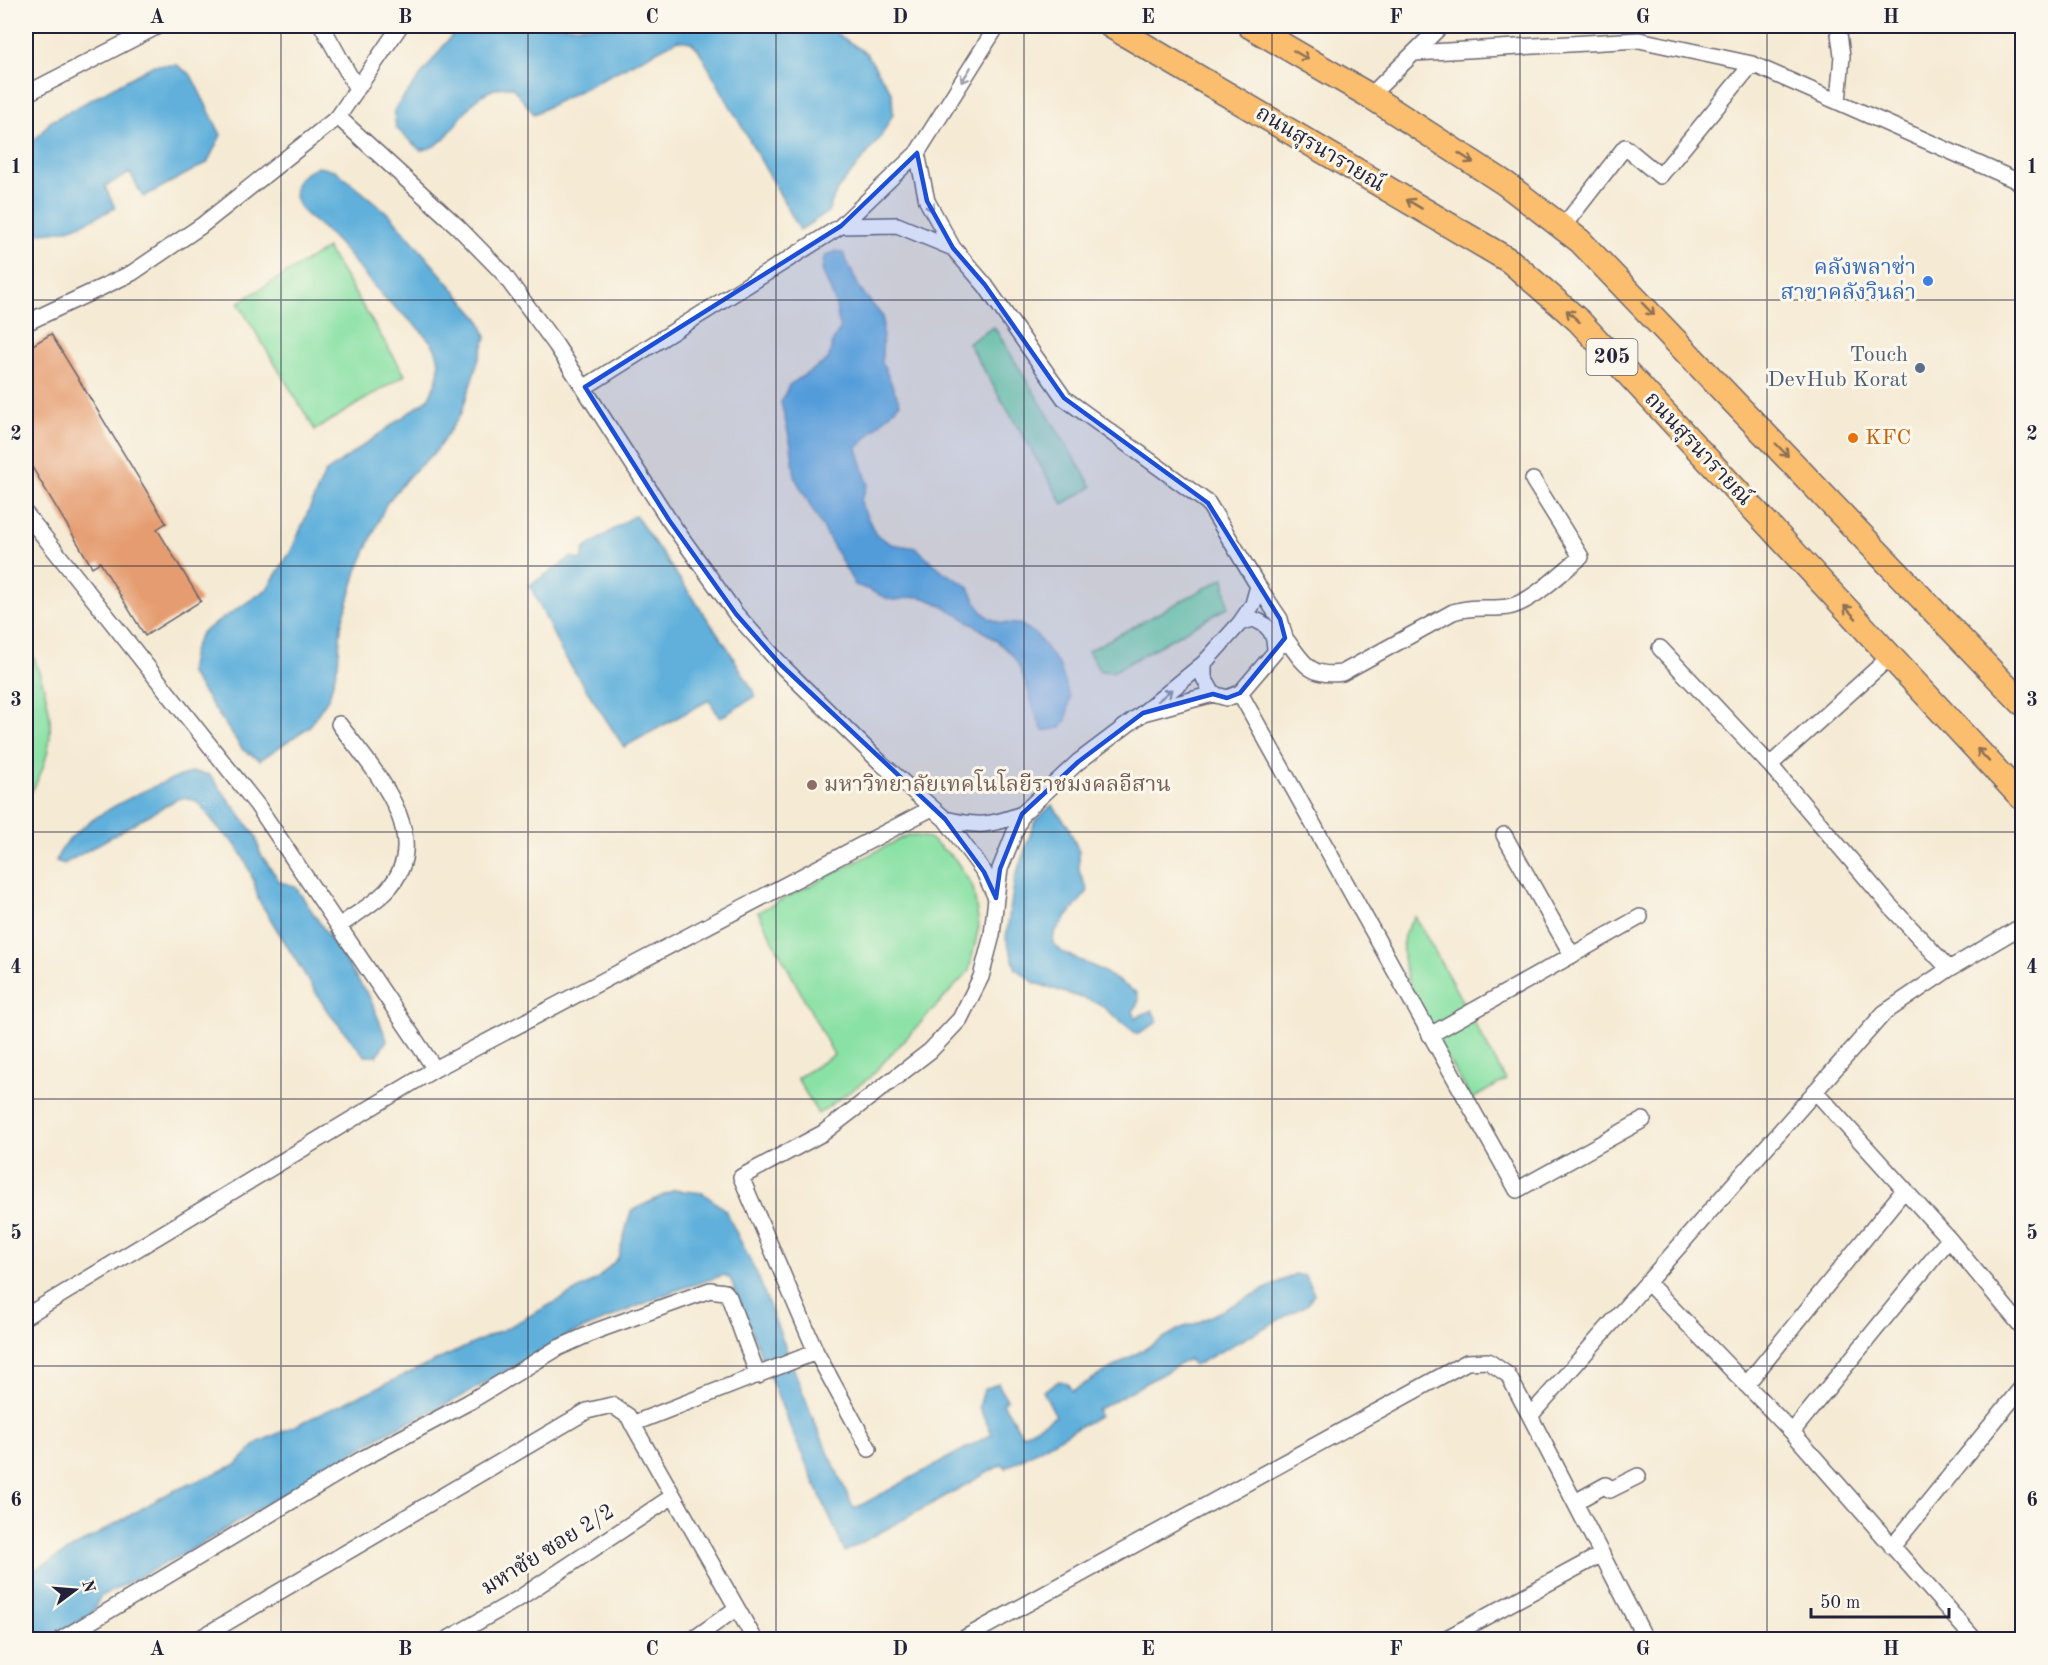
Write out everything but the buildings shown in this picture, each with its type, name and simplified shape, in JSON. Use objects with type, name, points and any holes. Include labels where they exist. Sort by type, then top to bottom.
[{"type":"main road","name":"ถนนสุรนารายณ์","points":[[1111,26],[1510,261],[1579,321],[2022,798]]},
{"type":"main road","name":"205","points":[[1250,26],[1370,96],[1506,184],[1580,241],[2022,702]]},
{"type":"street","points":[[26,94],[158,26]]},
{"type":"street","points":[[322,26],[357,89]]},
{"type":"street","points":[[26,323],[132,273],[201,226],[338,117],[400,26]]},
{"type":"street","points":[[585,387],[841,226],[917,153],[997,26]]},
{"type":"street","points":[[1370,96],[1442,26]]},
{"type":"street","points":[[1838,26],[1842,56],[1838,102]]},
{"type":"street","points":[[1414,53],[1639,40],[1752,64],[2022,183]]},
{"type":"street","points":[[1562,228],[1625,147],[1660,176],[1752,64]]},
{"type":"street","points":[[338,117],[456,226],[502,272],[585,387],[669,520],[736,614],[784,668],[881,763],[945,819],[984,872],[996,898]]},
{"type":"street","points":[[917,153],[927,201],[952,248],[985,285],[1064,398],[1208,503],[1280,619],[1285,638],[1308,667],[1317,674],[1342,673],[1453,612],[1472,606],[1507,607],[1521,604],[1581,557],[1533,480]]},
{"type":"street","points":[[841,226],[897,225],[952,248]]},
{"type":"street","points":[[26,514],[257,805],[435,1069]]},
{"type":"street","points":[[945,819],[974,826],[1000,822],[1022,814],[1078,762],[1204,663],[1240,623],[1253,604],[1258,586]]},
{"type":"street","points":[[1240,623],[1253,619],[1267,624],[1275,638],[1275,652]]},
{"type":"street","points":[[1143,713],[1213,694],[1227,698],[1240,693],[1285,638]]},
{"type":"street","points":[[1660,648],[1770,765],[1890,906],[1948,969]]},
{"type":"street","points":[[1770,765],[1891,656]]},
{"type":"street","points":[[1204,663],[1204,678],[1213,694]]},
{"type":"street","points":[[1240,693],[1517,1190],[1643,1120]]},
{"type":"street","points":[[339,724],[384,783],[405,831],[407,847],[401,870],[387,890],[339,926]]},
{"type":"street","points":[[26,1316],[435,1069],[932,808]]},
{"type":"street","points":[[869,1449],[816,1353],[741,1177],[824,1133],[930,1051],[960,1019],[981,977],[992,935],[1000,870],[1022,814]]},
{"type":"street","points":[[1504,835],[1572,955]]},
{"type":"street","points":[[1431,1035],[1640,917]]},
{"type":"street","points":[[1530,1416],[1884,1013],[1948,969],[2022,926]]},
{"type":"street","points":[[1815,1090],[1949,1239],[2022,1327]]},
{"type":"street","points":[[1746,1385],[1905,1189]]},
{"type":"street","points":[[1792,1432],[1949,1239]]},
{"type":"street","points":[[1647,1282],[1792,1432],[1975,1640]]},
{"type":"street","points":[[60,1640],[362,1460],[469,1402],[558,1348],[596,1330],[710,1290],[725,1292],[729,1297],[759,1376]]},
{"type":"street","points":[[632,1424],[816,1353]]},
{"type":"street","points":[[961,1640],[1467,1362],[1488,1361],[1508,1375],[1646,1640]]},
{"type":"street","points":[[1892,1547],[2022,1387]]},
{"type":"street","points":[[197,1640],[587,1411],[612,1405],[628,1416],[755,1640]]},
{"type":"street","points":[[1575,1502],[1606,1485],[1610,1490],[1638,1476]]},
{"type":"street","name":"มหาชัย ซอย 2/2","points":[[446,1640],[518,1599],[673,1496]]},
{"type":"street","points":[[1443,1640],[1602,1554]]},
{"type":"street","points":[[692,1640],[737,1608]]},
{"type":"highlighted area","points":[[917,153],[927,201],[953,248],[985,285],[1064,398],[1208,503],[1280,619],[1285,638],[1240,693],[1227,698],[1213,694],[1143,713],[1078,762],[1022,814],[1000,869],[996,898],[984,872],[945,819],[780,664],[736,614],[669,520],[585,387],[841,226]]},
{"type":"green space","points":[[327,248],[405,375],[315,430],[238,303]]},
{"type":"green space","points":[[994,327],[1092,487],[1063,504],[968,343]]},
{"type":"green space","points":[[1224,578],[1228,607],[1113,672],[1100,671],[1088,651]]},
{"type":"green space","points":[[26,638],[47,700],[50,739],[38,779],[26,800]]},
{"type":"green space","points":[[908,835],[929,838],[955,859],[973,887],[979,926],[969,971],[869,1078],[818,1114],[797,1078],[834,1055],[758,912]]},
{"type":"green space","points":[[1415,916],[1506,1080],[1472,1099],[1425,1020],[1407,975],[1403,955],[1404,936]]},
{"type":"water","points":[[459,26],[807,26],[831,30],[866,53],[892,93],[893,114],[880,138],[837,190],[828,212],[800,230],[698,49],[691,42],[678,40],[534,114],[512,87],[495,89],[481,95],[470,105],[443,139],[433,147],[420,150],[396,128],[394,110]]},
{"type":"water","points":[[154,65],[177,65],[191,75],[221,135],[207,163],[143,197],[130,173],[105,186],[115,208],[65,230],[31,232],[26,221],[26,150],[50,122]]},
{"type":"water","points":[[317,167],[335,170],[391,216],[480,320],[486,337],[461,414],[436,451],[410,475],[386,504],[357,571],[341,626],[338,664],[329,697],[309,727],[260,760],[243,750],[189,672],[193,651],[201,633],[267,589],[291,551],[325,473],[428,399],[439,367],[434,347],[425,335],[386,299],[344,249],[299,206],[295,198],[296,184],[305,174]]},
{"type":"water","points":[[836,251],[843,253],[860,289],[883,317],[882,362],[900,403],[857,448],[868,484],[861,500],[862,506],[876,535],[891,544],[916,548],[945,573],[968,586],[980,609],[989,618],[1001,623],[1020,624],[1036,634],[1060,667],[1070,698],[1067,718],[1061,728],[1043,731],[1020,667],[1009,652],[985,633],[956,613],[929,600],[920,597],[890,599],[855,585],[795,478],[791,445],[781,402],[789,385],[828,360],[833,341],[840,329],[835,302],[822,270],[824,257]]},
{"type":"water","points":[[635,515],[727,647],[756,696],[720,718],[709,700],[624,747],[561,651],[530,585],[572,557],[582,560],[584,549]]},
{"type":"water","points":[[194,772],[210,775],[256,836],[260,853],[280,882],[295,886],[370,998],[387,1040],[377,1056],[365,1056],[328,1012],[258,899],[252,877],[239,850],[197,802],[185,798],[177,799],[64,864],[56,861],[64,846],[95,818],[137,794]]},
{"type":"water","points":[[1052,805],[1068,826],[1079,852],[1079,871],[1088,891],[1054,933],[1053,943],[1062,952],[1101,970],[1137,993],[1139,1001],[1133,1012],[1135,1018],[1152,1010],[1158,1022],[1137,1034],[1098,1003],[1035,983],[1016,969],[1006,938],[1015,878],[1035,821]]},
{"type":"water","points":[[674,1190],[703,1193],[725,1210],[757,1274],[814,1421],[854,1509],[992,1434],[979,1407],[984,1390],[998,1383],[1007,1400],[1003,1403],[1022,1435],[1056,1416],[1043,1391],[1059,1381],[1067,1383],[1072,1391],[1181,1328],[1195,1324],[1295,1274],[1305,1276],[1314,1294],[1308,1304],[1194,1366],[1189,1359],[1097,1410],[1099,1416],[1006,1468],[1003,1464],[845,1552],[793,1434],[730,1278],[724,1275],[674,1291],[569,1335],[457,1399],[386,1433],[189,1551],[100,1597],[91,1615],[50,1639],[26,1639],[26,1575],[169,1493],[237,1464],[257,1443],[507,1328],[596,1280],[618,1258],[631,1211]]},
{"type":"place","name":"คลังพลาซ่า สาขาคลังวินล่า","points":[[1928,281]]},
{"type":"place","name":"Touch DevHub Korat","points":[[1920,368]]},
{"type":"place","name":"KFC","points":[[1853,438]]},
{"type":"place","name":"มหาวิทยาลัยเทคโนโลยีราชมงคลอีสาน","points":[[812,785]]}]
